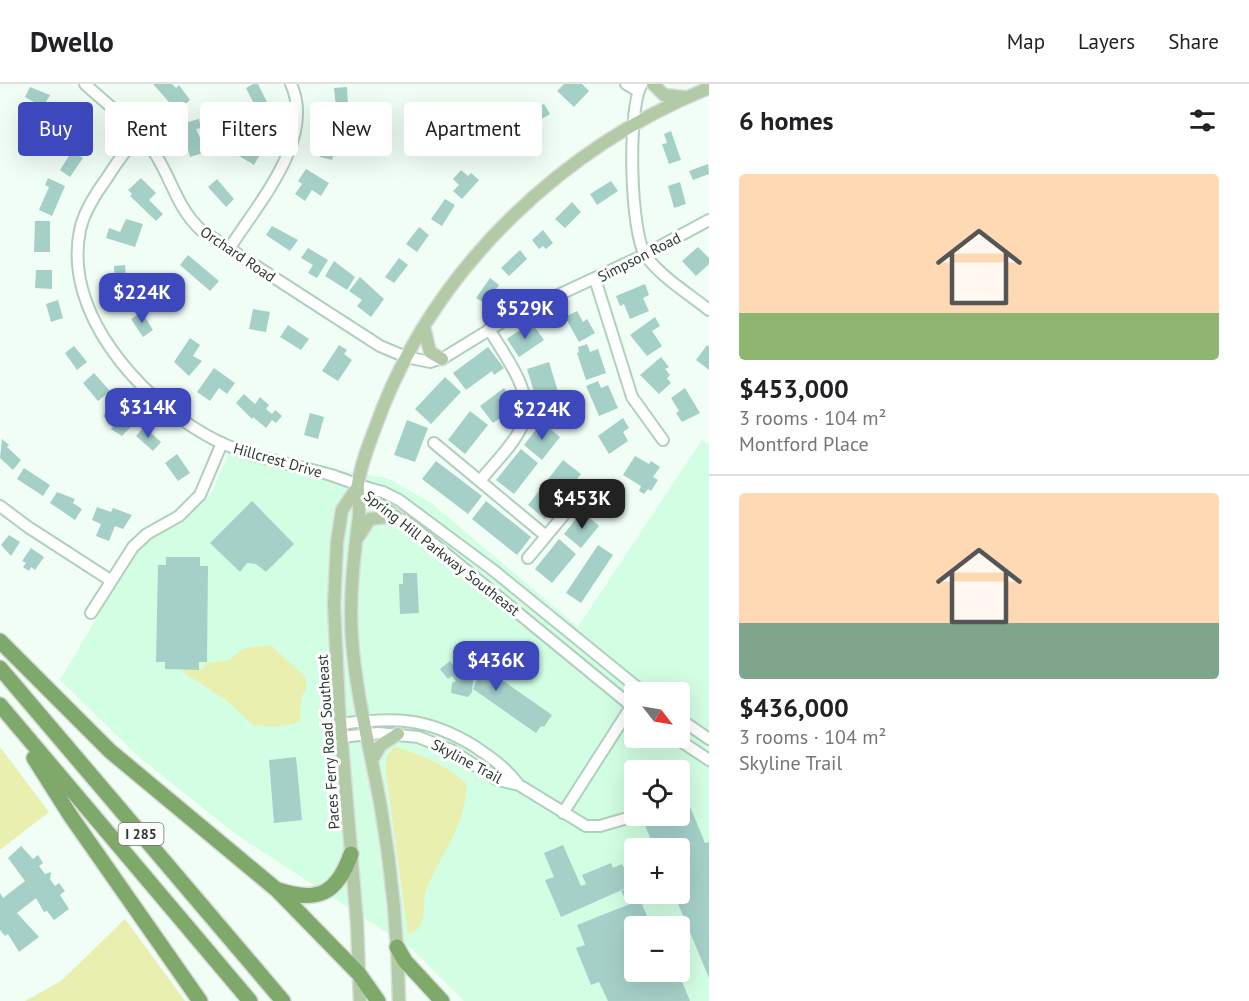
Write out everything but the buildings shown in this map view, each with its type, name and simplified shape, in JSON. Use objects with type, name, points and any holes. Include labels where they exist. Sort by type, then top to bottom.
[{"type":"highway","points":[[0,641],[110,751],[277,890],[359,974],[378,1001]]},
{"type":"highway","name":"I 285","points":[[0,668],[283,1001]]},
{"type":"highway","points":[[1,706],[70,815],[200,1001]]},
{"type":"highway","name":"I 285","points":[[1,706],[250,1001]]},
{"type":"highway","points":[[277,890],[309,898],[324,893],[339,879],[351,854]]},
{"type":"highway","points":[[397,947],[405,961],[442,1001]]},
{"type":"main road","points":[[653,84],[664,95],[689,97]]},
{"type":"main road","name":"Paces Ferry Road Southeast","points":[[359,996],[334,623],[335,576],[342,510],[358,486],[375,430],[406,357],[459,275],[519,211],[568,169],[632,128],[709,88]]},
{"type":"main road","points":[[424,327],[430,352],[442,359]]},
{"type":"main road","name":"Paces Ferry Road Southeast","points":[[358,486],[359,513],[354,545],[352,638],[366,734],[387,850],[397,947],[399,1001]]},
{"type":"main road","points":[[354,545],[370,519],[396,516]]},
{"type":"main road","points":[[372,760],[381,745],[398,734]]},
{"type":"street","name":"Orchard Road","points":[[85,84],[105,102]]},
{"type":"street","points":[[229,249],[295,142],[298,112],[291,84]]},
{"type":"street","points":[[627,84],[640,87],[632,128],[636,215],[644,255],[709,310]]},
{"type":"street","name":"Hillcrest Drive","points":[[122,156],[85,216],[78,250],[84,291],[104,336],[133,375],[181,420],[222,443],[263,458],[333,476],[358,486]]},
{"type":"street","name":"Orchard Road","points":[[156,156],[189,218],[229,249],[380,346],[406,357]]},
{"type":"street","name":"Simpson Road","points":[[442,359],[489,329],[644,255],[709,220]]},
{"type":"street","points":[[595,279],[632,397],[663,440]]},
{"type":"street","points":[[480,481],[520,430],[526,411],[517,376],[489,329]]},
{"type":"street","points":[[406,357],[429,362],[442,359]]},
{"type":"street","points":[[91,613],[133,547],[147,534],[178,516],[200,495],[222,443]]},
{"type":"street","points":[[434,443],[546,536]]},
{"type":"street","name":"Spring Hill Parkway Southeast","points":[[358,486],[375,502],[417,530],[624,698]]},
{"type":"street","name":"Spring Hill Parkway Southeast","points":[[358,486],[383,492],[419,513],[629,682]]},
{"type":"street","points":[[528,558],[587,487]]},
{"type":"street","points":[[0,506],[110,580]]},
{"type":"street","name":"Skyline Trail","points":[[341,724],[409,720],[442,729],[506,767],[519,785]]},
{"type":"street","points":[[562,813],[624,721]]},
{"type":"street","points":[[690,726],[709,739]]},
{"type":"street","name":"Skyline Trail","points":[[342,737],[398,734],[418,737],[441,744],[498,780],[519,785],[586,826],[600,826],[624,819]]},
{"type":"street","points":[[690,747],[709,760]]},
{"type":"shaded area","points":[[702,440],[709,445],[709,1001],[464,1001],[413,950],[237,835],[140,758],[60,680],[136,552],[157,535],[177,525],[212,492],[229,453],[387,478],[431,503],[578,627]]},
{"type":"shaded area","points":[[271,645],[306,678],[306,689],[301,698],[300,722],[277,727],[253,725],[227,701],[180,670],[204,669],[205,663],[229,660],[244,648]]},
{"type":"shaded area","points":[[0,747],[49,812],[0,850]]},
{"type":"shaded area","points":[[393,747],[432,760],[466,783],[463,811],[427,888],[424,915],[420,927],[408,934],[386,772],[386,759]]},
{"type":"shaded area","points":[[125,919],[185,1001],[25,1001],[61,981]]}]
